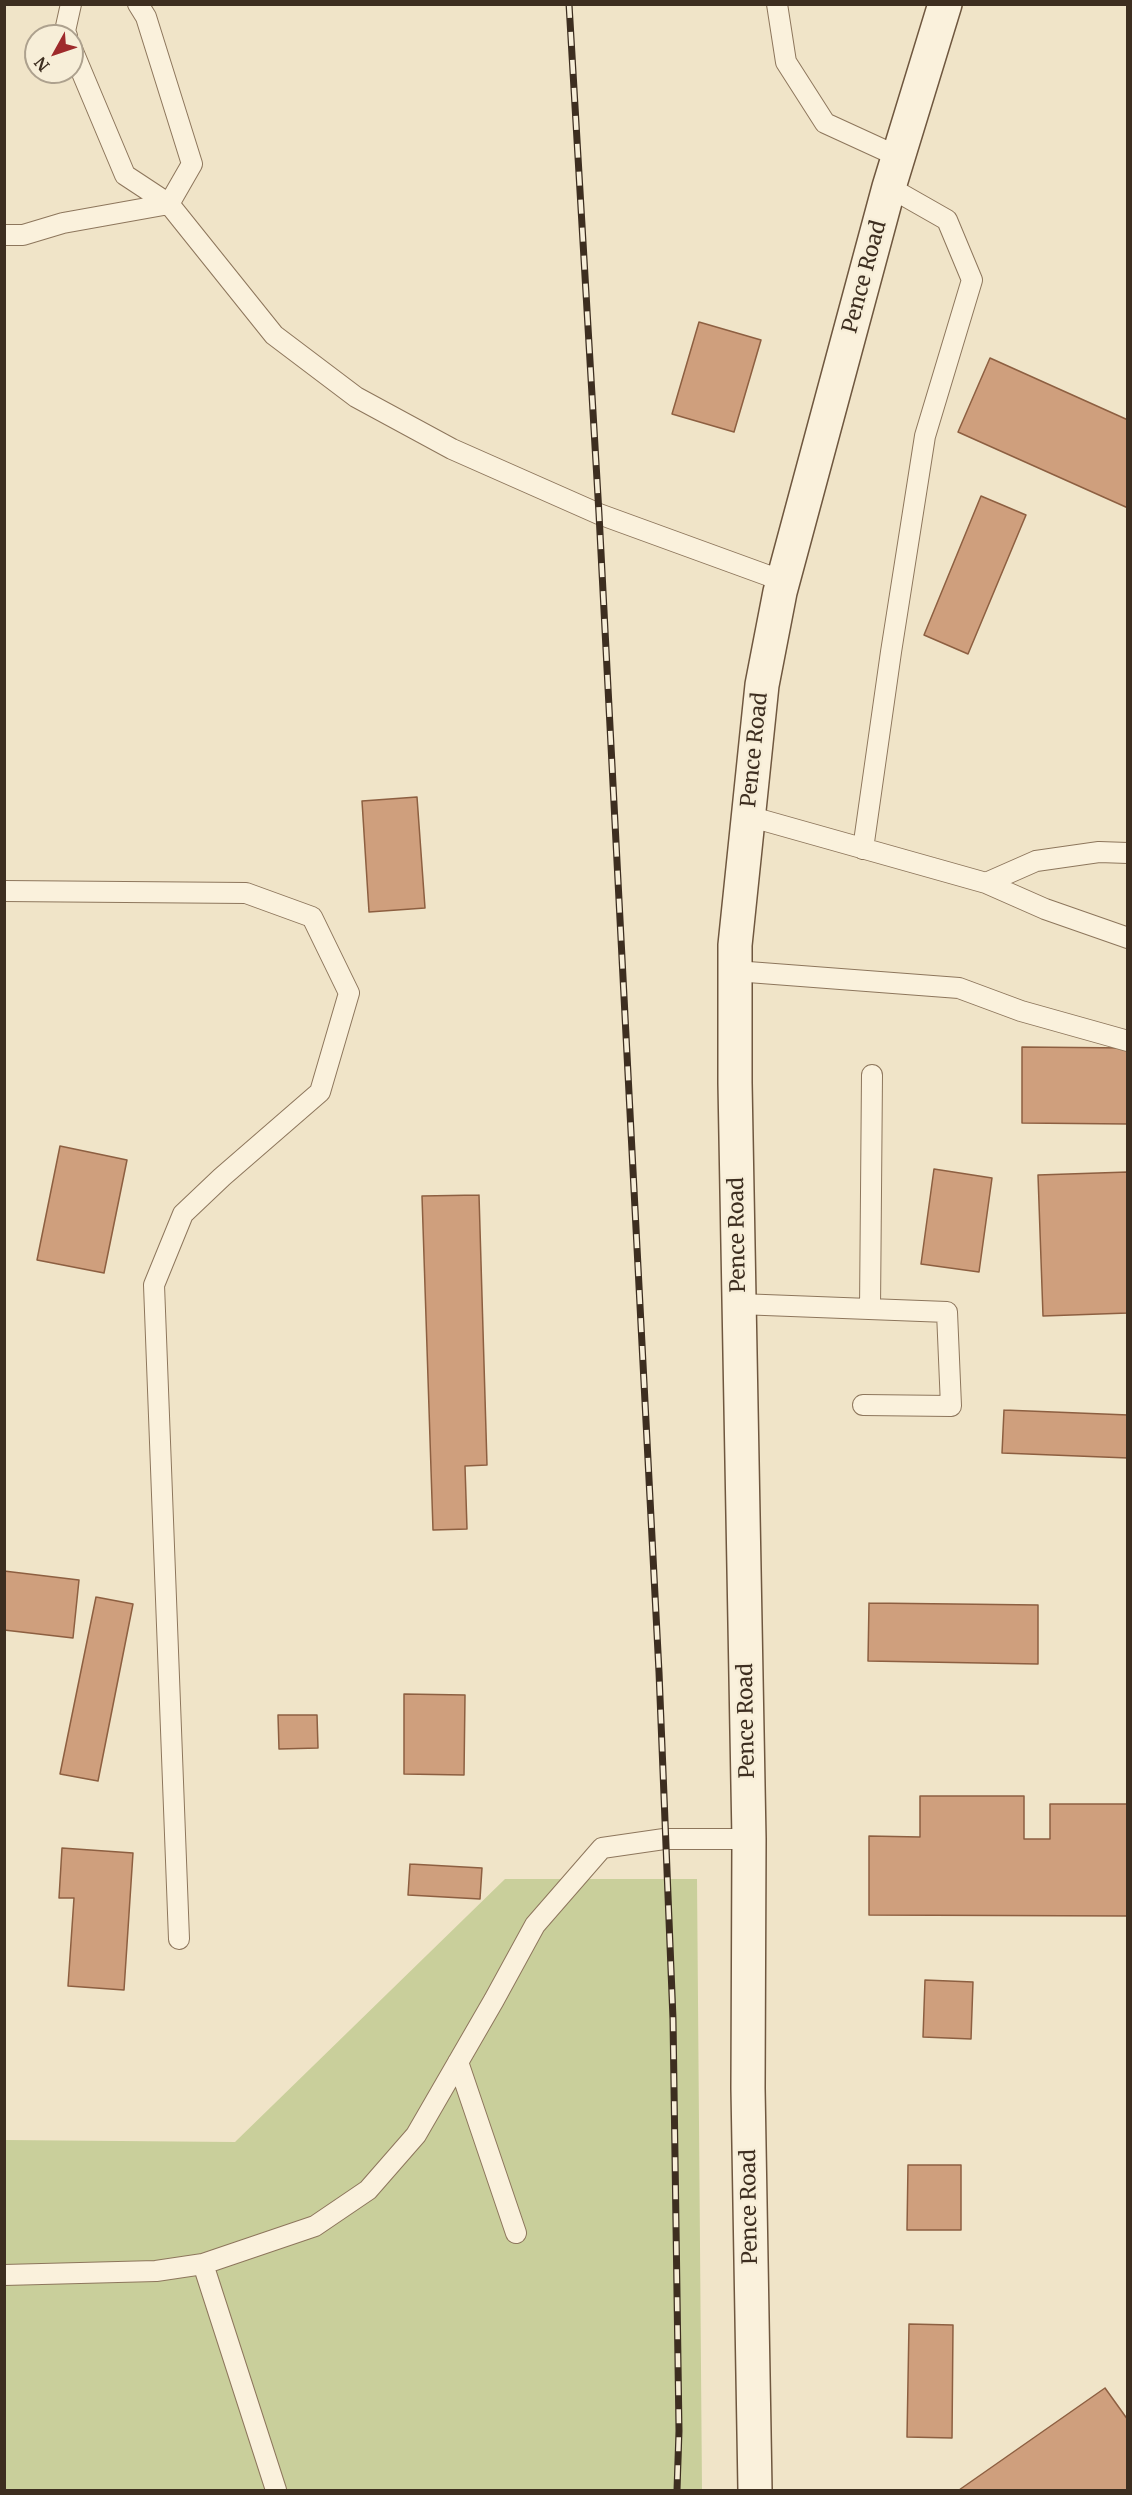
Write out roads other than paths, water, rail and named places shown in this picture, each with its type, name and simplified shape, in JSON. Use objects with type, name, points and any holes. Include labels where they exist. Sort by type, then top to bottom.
[{"type":"street","name":"Pence Road","points":[[755,2490],[748,2088],[749,1839],[735,945],[762,685],[783,581],[897,156],[945,4]]},
{"type":"lane","points":[[66,24],[70,4]]},
{"type":"lane","points":[[4,235],[23,235],[63,223],[169,204],[192,164],[146,17],[138,4]]},
{"type":"lane","points":[[777,4],[786,62],[825,123],[897,156]]},
{"type":"lane","points":[[84,78],[125,175],[169,204],[274,335],[356,398],[452,449],[598,514],[783,581]]},
{"type":"lane","points":[[863,849],[925,436],[972,280],[947,220],[889,187]]},
{"type":"lane","points":[[748,816],[986,883],[1045,909],[1128,938]]},
{"type":"lane","points":[[986,883],[1036,861],[1099,852],[1128,853]]},
{"type":"lane","points":[[4,891],[246,893],[312,917],[350,993],[320,1092],[183,1214],[154,1285],[178,1939]]},
{"type":"lane","points":[[735,971],[959,988],[1021,1011],[1128,1041]]},
{"type":"lane","points":[[870,1310],[872,1075]]},
{"type":"lane","points":[[739,1304],[947,1312],[951,1406],[863,1405]]},
{"type":"lane","points":[[4,2275],[156,2271],[203,2265],[315,2226],[368,2190],[416,2135],[535,1925],[602,1848],[664,1839],[749,1839]]},
{"type":"lane","points":[[458,2062],[516,2233]]},
{"type":"lane","points":[[203,2265],[276,2490]]},
{"type":"railway","points":[[569,4],[599,514],[659,1672],[673,2019],[679,2431],[677,2490]]}]
